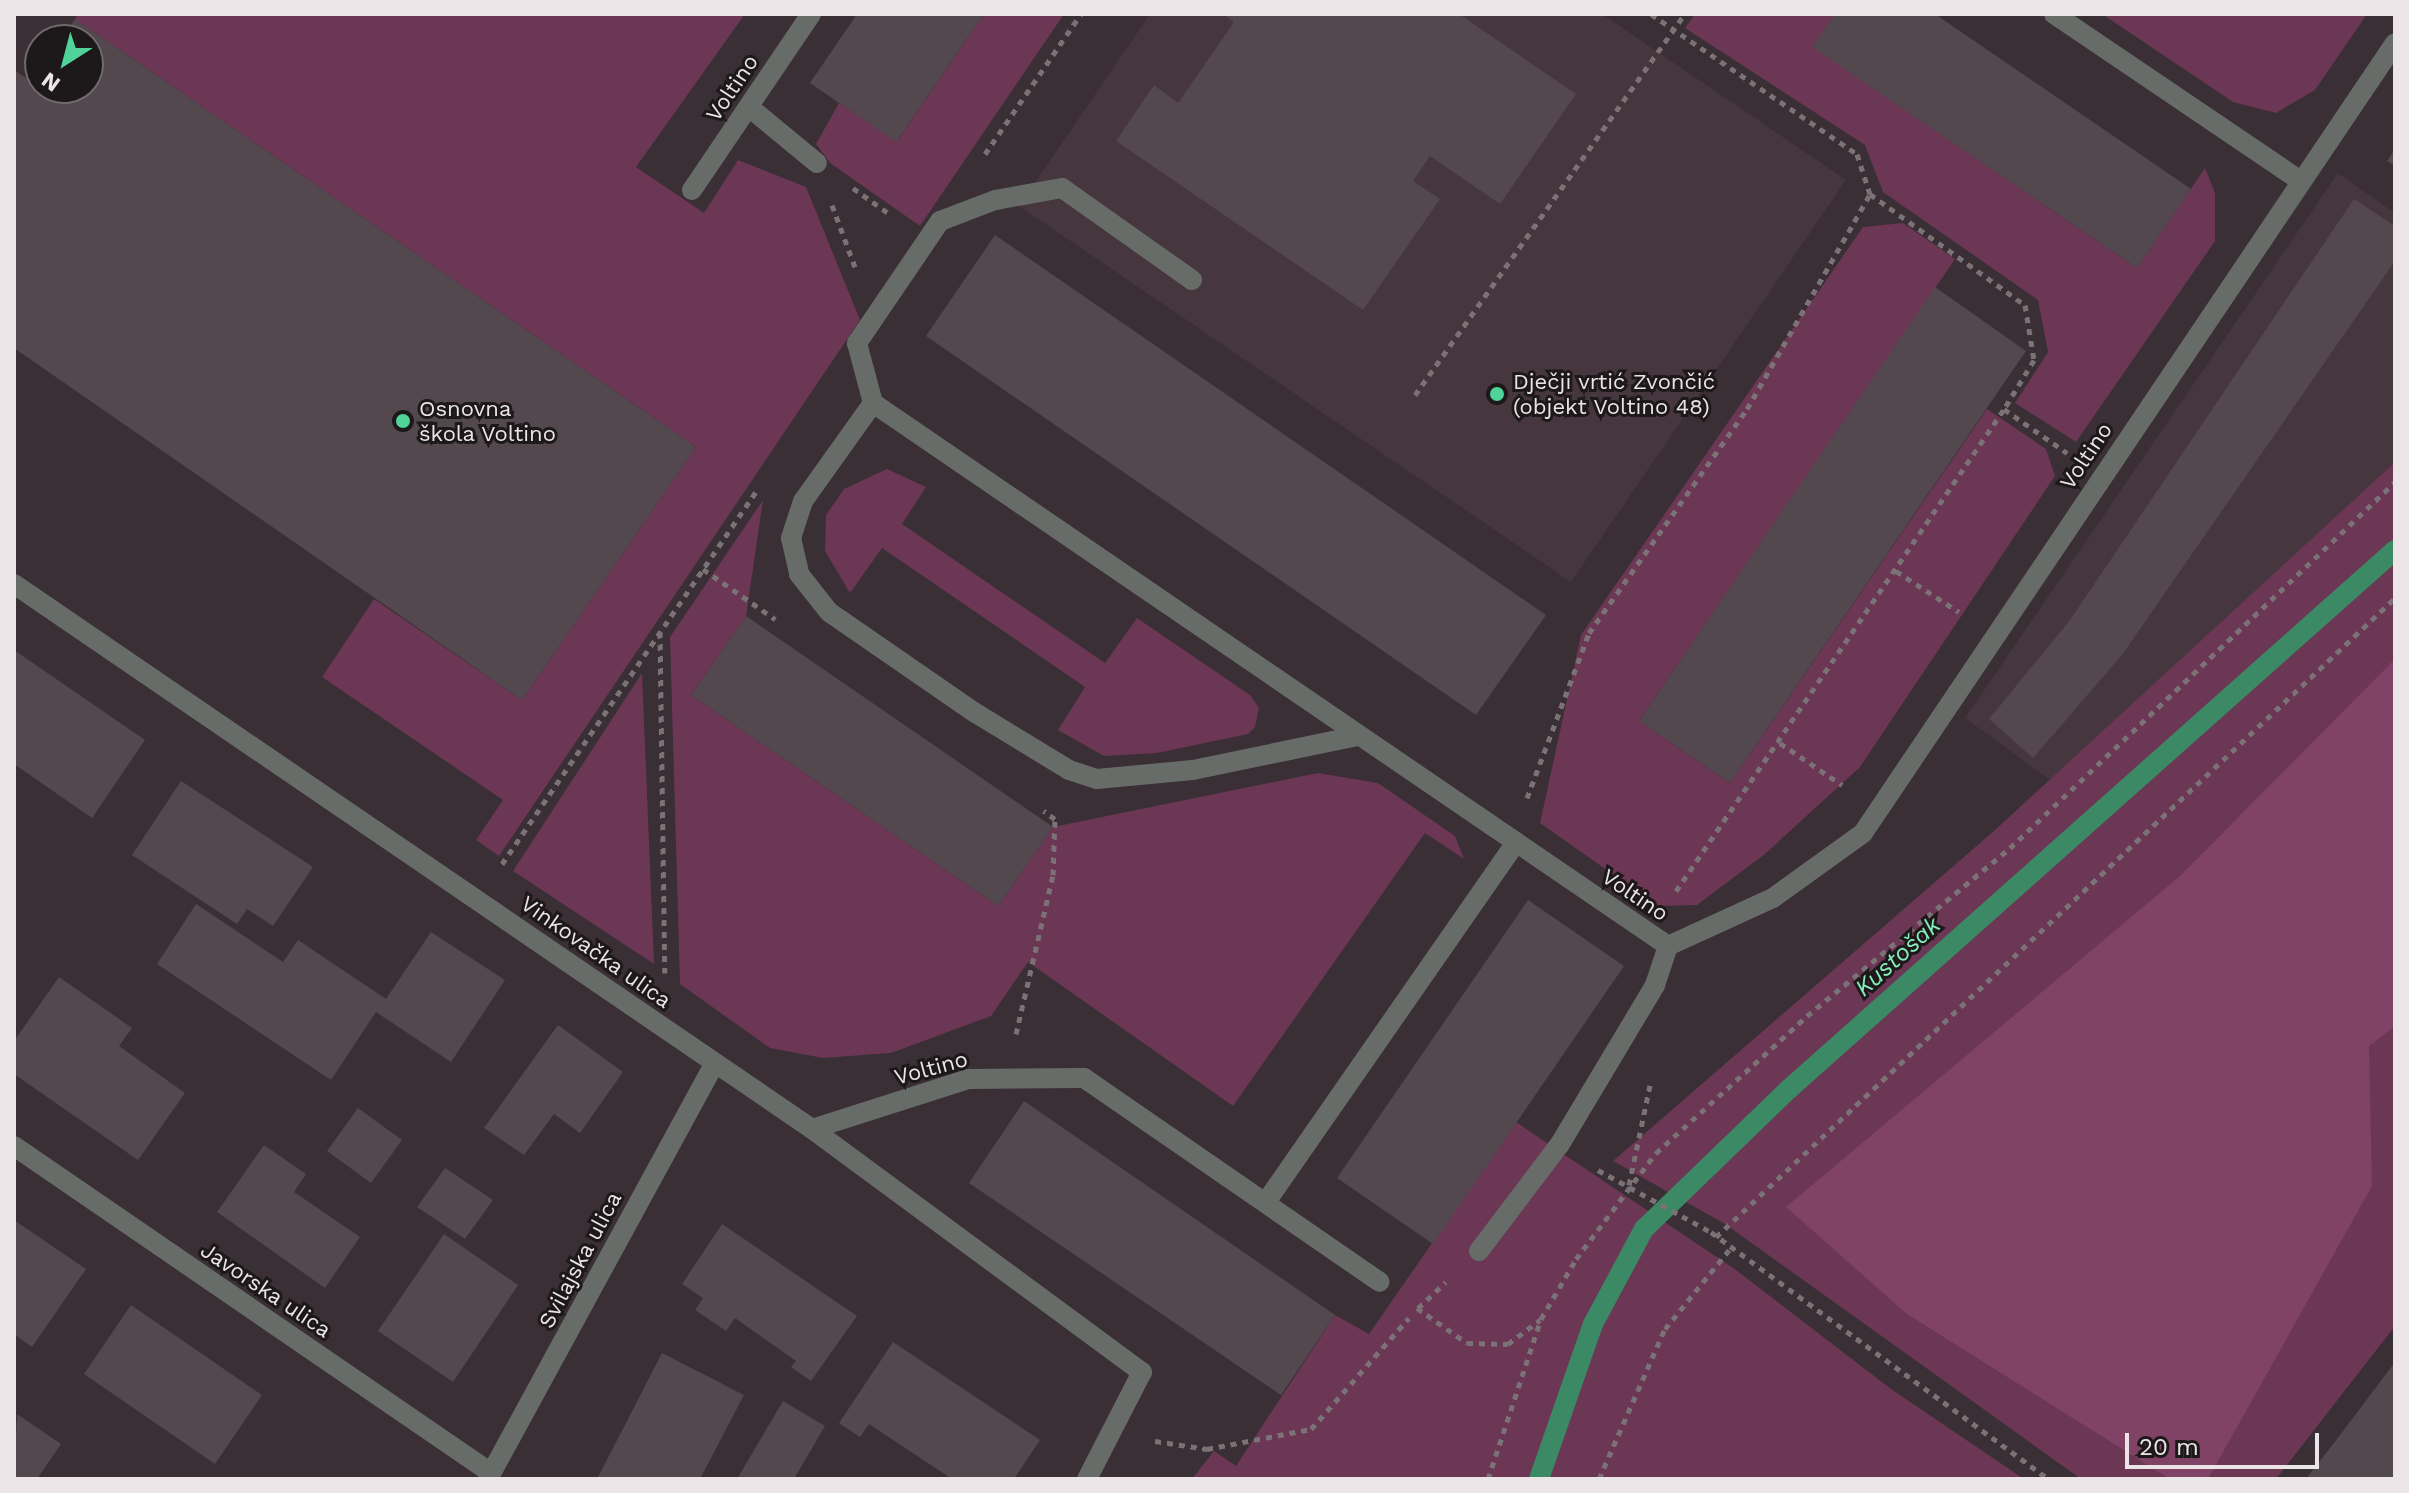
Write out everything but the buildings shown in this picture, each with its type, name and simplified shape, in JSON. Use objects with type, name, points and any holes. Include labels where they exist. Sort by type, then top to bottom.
[{"type":"street","name":"Voltino","points":[[692,190],[811,14]]},
{"type":"street","points":[[2054,14],[2299,180]]},
{"type":"street","name":"Voltino","points":[[873,403],[1668,946],[1773,898],[1863,833],[2299,180],[2395,43]]},
{"type":"street","points":[[749,107],[817,163]]},
{"type":"street","points":[[1192,280],[1062,188],[995,200],[940,221],[857,343],[873,403],[803,501],[791,538],[799,574],[829,612],[974,712],[1069,770],[1097,779],[1193,770],[1357,736]]},
{"type":"street","name":"Vinkovačka ulica","points":[[14,584],[812,1129],[1142,1372],[1110,1435]]},
{"type":"street","points":[[1266,1202],[1516,842]]},
{"type":"street","points":[[1479,1251],[1560,1144],[1655,985],[1668,946]]},
{"type":"street","name":"Svilajska ulica","points":[[490,1476],[714,1064]]},
{"type":"street","name":"Voltino","points":[[812,1129],[969,1079],[1084,1078],[1380,1282]]},
{"type":"street","name":"Javorska ulica","points":[[14,1146],[490,1476]]},
{"type":"street","points":[[1087,1479],[1110,1435]]},
{"type":"path","points":[[984,156],[1081,14]]},
{"type":"path","points":[[1647,932],[1780,743],[2034,360],[2025,305],[1870,194],[1857,154],[1651,14]]},
{"type":"path","points":[[1415,395],[1685,14]]},
{"type":"path","points":[[817,163],[925,239]]},
{"type":"path","points":[[817,163],[873,319]]},
{"type":"path","points":[[1516,842],[1524,804],[1589,633],[1747,409],[1870,194]]},
{"type":"path","points":[[2004,409],[2100,477]]},
{"type":"path","points":[[501,865],[763,481]]},
{"type":"path","points":[[1488,1479],[1541,1319],[1576,1259],[1656,1153],[1807,1016],[2010,848],[2395,482]]},
{"type":"path","points":[[1896,571],[1995,636]]},
{"type":"path","points":[[1713,1235],[2395,598]]},
{"type":"path","points":[[660,632],[665,982]]},
{"type":"path","points":[[1780,743],[1879,808]]},
{"type":"path","points":[[1007,1079],[1031,955],[1053,875],[1055,819]]},
{"type":"path","points":[[1628,1190],[1713,1235],[1729,1250],[2048,1479]]},
{"type":"path","points":[[1599,1479],[1665,1329],[1729,1250]]},
{"type":"path","points":[[1110,1435],[1207,1449],[1311,1429],[1418,1309],[1479,1251]]},
{"type":"path","points":[[1380,1282],[1467,1343],[1508,1344],[1541,1319]]},
{"type":"shaded area","points":[[78,14],[745,14],[636,167],[704,213],[738,160],[806,187],[860,320],[499,856],[476,840],[503,800],[322,677],[374,599],[522,700],[696,447],[104,39],[104,24],[82,24],[75,19]]},
{"type":"shaded area","points":[[984,14],[1064,14],[920,226],[830,163],[816,144],[839,103],[897,141]]},
{"type":"shaded area","name":"Dječji vrtić Zvončić (objekt Voltino 48)","points":[[1150,14],[1602,14],[1846,180],[1571,582],[1019,206]]},
{"type":"shaded area","points":[[1695,14],[1835,14],[1813,47],[2137,268],[2205,168],[2215,193],[2215,241],[2076,442],[2015,403],[2048,352],[2038,300],[1883,192],[1865,145],[1685,28]]},
{"type":"shaded area","points":[[2102,14],[2367,14],[2315,90],[2276,113],[2233,102]]},
{"type":"shaded area","points":[[2338,173],[2395,213],[2395,462],[2050,780],[1965,718]]},
{"type":"shaded area","points":[[1903,223],[1955,259],[1639,721],[1730,783],[1987,409],[2046,449],[2055,476],[1860,767],[1765,854],[1697,905],[1658,906],[1540,823],[1581,635],[1863,227]]},
{"type":"shaded area","points":[[2395,462],[2395,1326],[2276,1479],[2081,1479],[1725,1224],[1613,1161],[1995,830]]},
{"type":"shaded area","points":[[887,469],[926,487],[902,524],[1105,663],[1137,618],[1250,695],[1259,708],[1255,727],[1248,734],[1157,753],[1104,756],[1058,730],[1085,687],[882,548],[850,593],[825,551],[826,515],[844,489]]},
{"type":"shaded area","points":[[763,500],[746,616],[691,695],[998,906],[1053,827],[1318,773],[1378,783],[1455,836],[1464,859],[1425,833],[1233,1106],[1028,962],[991,1016],[891,1053],[823,1058],[770,1048],[680,984],[670,637]]},
{"type":"shaded area","points":[[2395,659],[2395,1026],[2369,1046],[2372,1186],[2208,1479],[2170,1479],[1907,1314],[1786,1207],[2180,876]]},
{"type":"shaded area","points":[[642,673],[654,964],[513,871]]},
{"type":"shaded area","points":[[1516,1122],[1736,1270],[1891,1389],[2024,1479],[1192,1479],[1214,1451],[1236,1466],[1335,1315],[1369,1334]]},
{"type":"waterway","name":"Kustošak","points":[[1539,1479],[1593,1324],[1644,1229],[1789,1089],[2395,550]]},
{"type":"place","name":"Dječji vrtić Zvončić (objekt Voltino 48)","points":[[1497,394]]},
{"type":"place","name":"Osnovna škola Voltino","points":[[403,421]]}]
